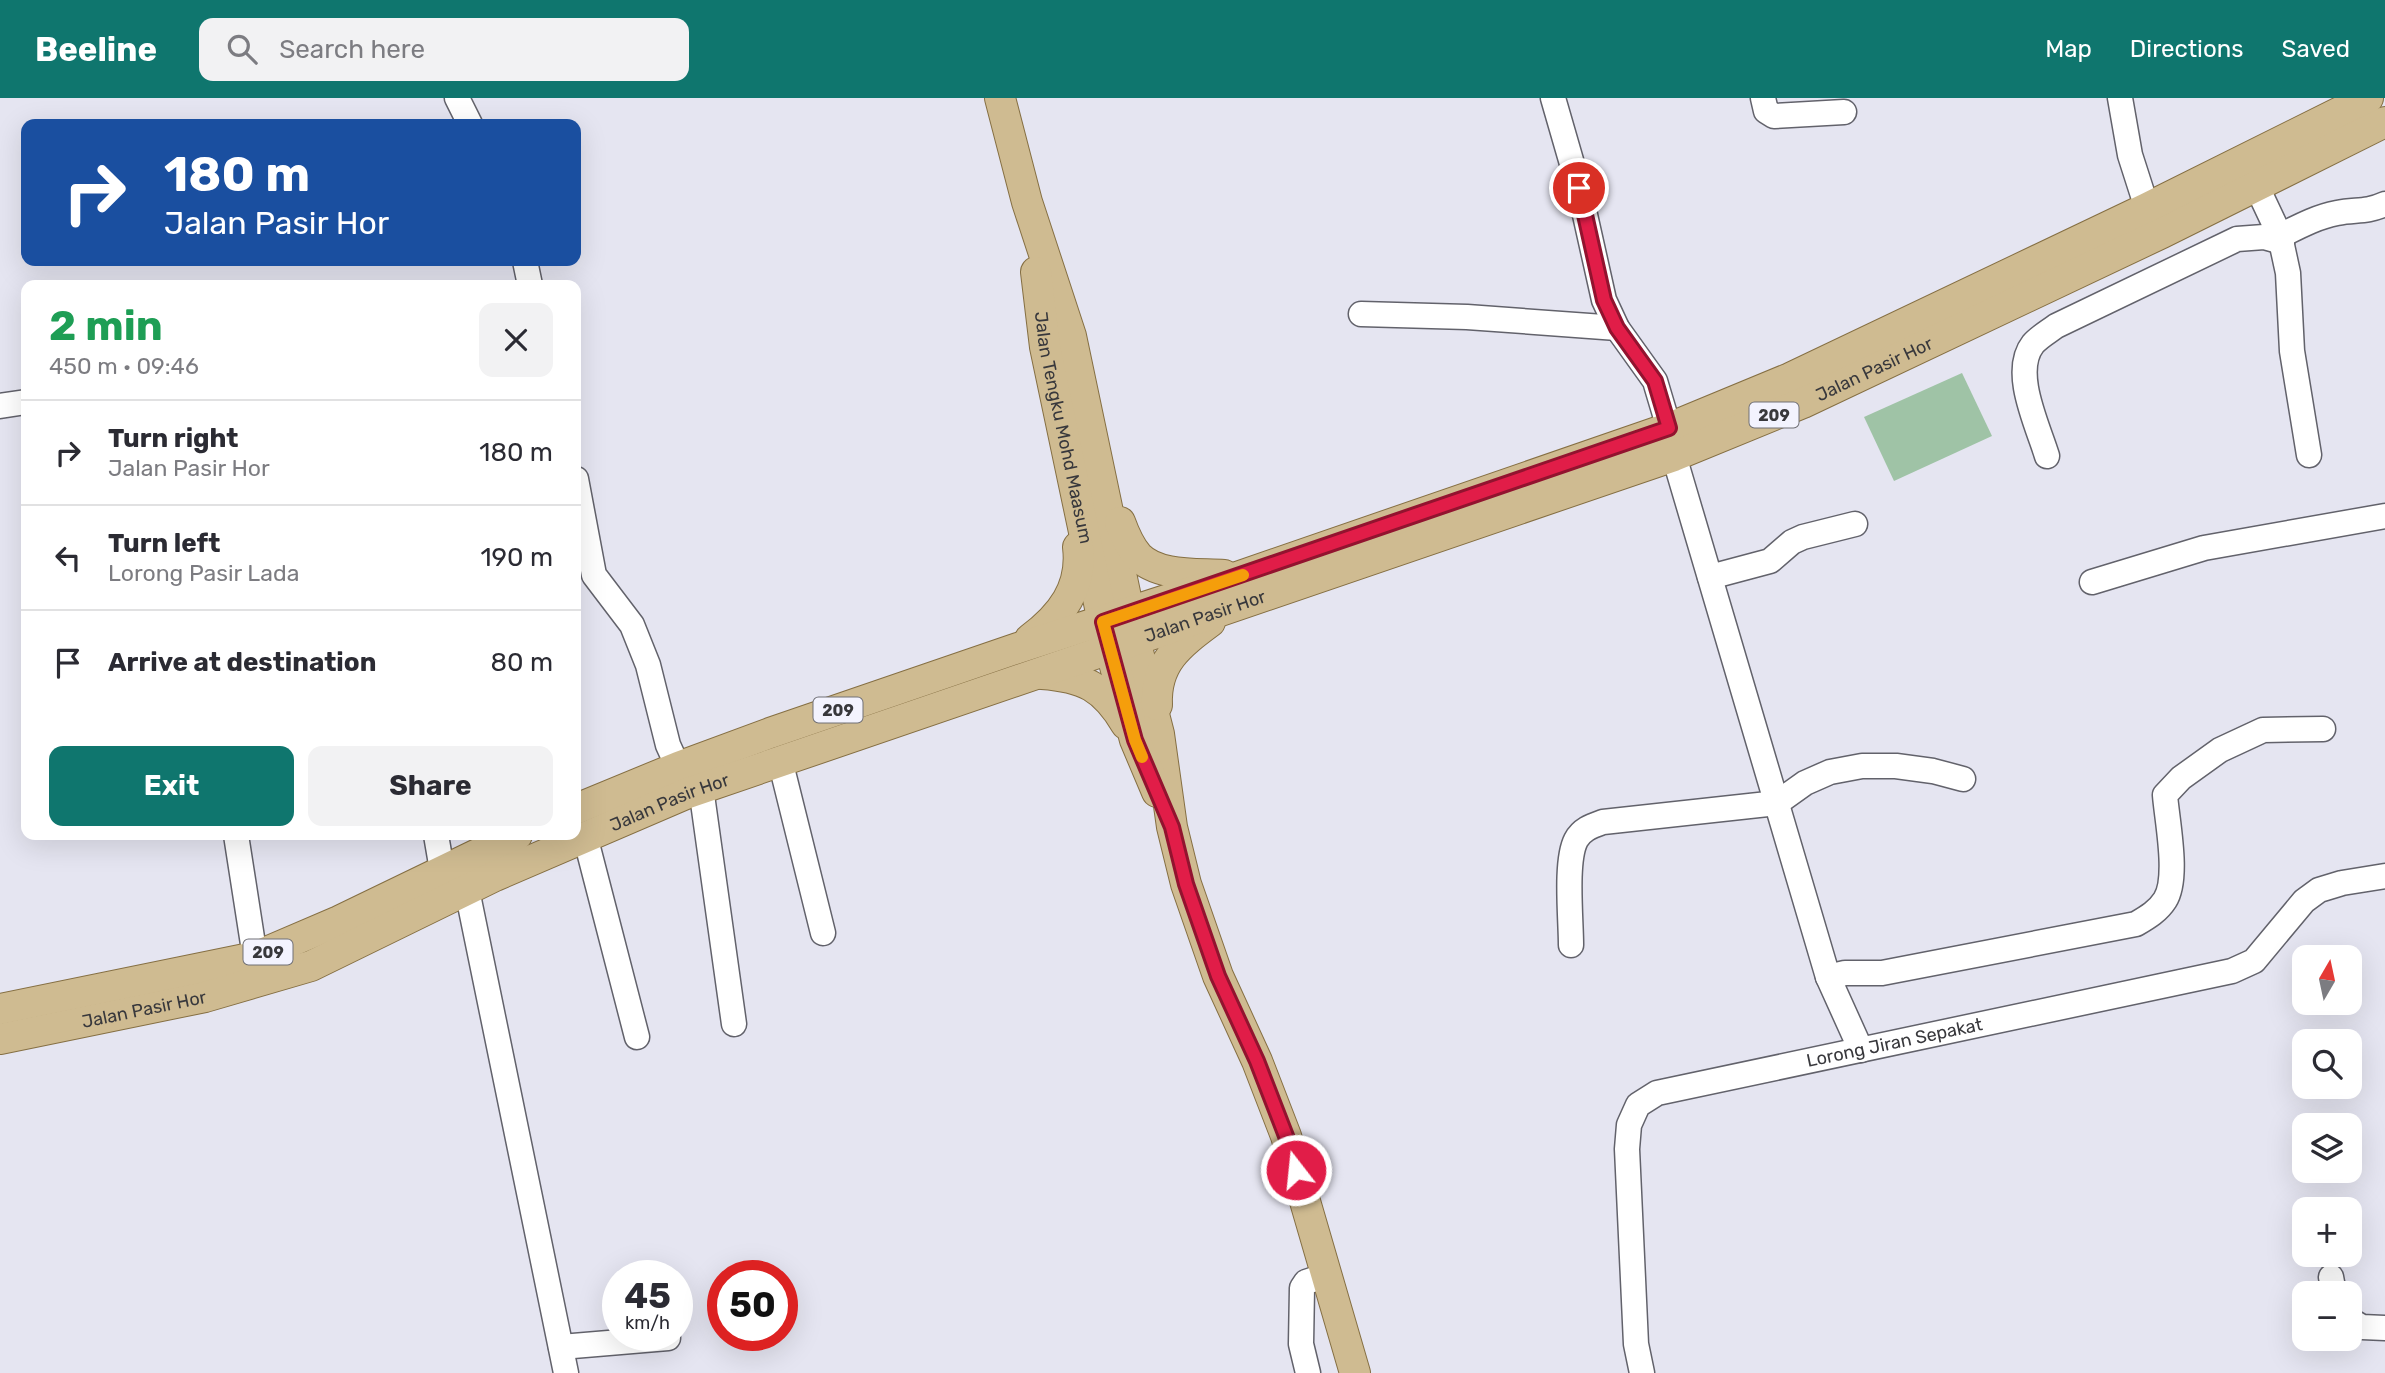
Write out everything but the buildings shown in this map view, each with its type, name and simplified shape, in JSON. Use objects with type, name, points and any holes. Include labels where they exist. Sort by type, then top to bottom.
[{"type":"main road","name":"Jalan Tengku Mohd Maasum","points":[[1000,98],[1027,202],[1071,336],[1104,490],[1120,631]]},
{"type":"main road","name":"Jalan Pasir Hor","points":[[581,821],[678,767],[770,733],[1018,648],[1227,610],[1672,442],[1790,378],[2147,208],[2368,98]]},
{"type":"main road","name":"Jalan Pasir Hor","points":[[581,822],[701,788],[1035,674],[1120,631],[1240,576],[1803,403],[2257,187],[2385,122]]},
{"type":"main road","name":"Jalan Tengku Mohd Maasum","points":[[1027,202],[1045,346],[1077,505],[1120,631]]},
{"type":"main road","points":[[1104,490],[1138,557],[1173,572],[1240,576]]},
{"type":"main road","points":[[1018,648],[1047,627],[1071,597],[1080,559],[1077,505]]},
{"type":"main road","points":[[1147,737],[1159,678],[1167,661],[1180,645],[1227,610]]},
{"type":"main road","points":[[1120,631],[1186,884],[1218,976],[1257,1061],[1286,1136],[1355,1373]]},
{"type":"main road","points":[[1035,674],[1078,679],[1096,687],[1147,737]]},
{"type":"main road","name":"Jalan Pasir Hor","points":[[0,1009],[255,957],[506,840]]},
{"type":"main road","name":"Jalan Pasir Hor","points":[[0,1038],[205,997],[311,966],[467,890],[550,840]]},
{"type":"street","points":[[457,98],[468,119]]},
{"type":"street","points":[[1553,98],[1579,188],[1604,300],[1617,328],[1655,381],[1828,977],[1861,1050]]},
{"type":"street","points":[[1763,98],[1766,110],[1773,116],[1844,112]]},
{"type":"street","points":[[2120,98],[2130,155],[2147,208]]},
{"type":"street","points":[[2257,187],[2281,239],[2288,272],[2292,351],[2309,454]]},
{"type":"street","points":[[2048,456],[2024,379],[2028,353],[2035,342],[2056,327],[2237,239],[2281,239],[2323,216],[2368,211],[2385,204]]},
{"type":"street","points":[[2039,291],[2056,327]]},
{"type":"street","points":[[1361,314],[1467,317],[1617,328]]},
{"type":"street","points":[[0,406],[21,403]]},
{"type":"street","points":[[2092,582],[2204,548],[2385,516]]},
{"type":"street","points":[[1710,577],[1770,561],[1792,542],[1855,524]]},
{"type":"street","points":[[581,533],[594,575],[632,625],[644,655],[668,744],[678,767]]},
{"type":"street","points":[[1828,977],[1845,973],[1882,973],[2136,924],[2155,913],[2167,897],[2172,877],[2165,795],[2181,778],[2220,750],[2263,730],[2323,729]]},
{"type":"street","points":[[780,760],[822,933]]},
{"type":"street","points":[[1571,945],[1571,855],[1576,839],[1586,828],[1603,822],[1777,803],[1805,783],[1830,772],[1862,766],[1896,766],[1933,771],[1963,779]]},
{"type":"street","points":[[701,788],[734,1024]]},
{"type":"street","points":[[581,826],[637,1037]]},
{"type":"street","points":[[237,840],[255,957]]},
{"type":"street","points":[[437,840],[442,870]]},
{"type":"street","name":"Lorong Jiran Sepakat","points":[[1642,1373],[1636,1344],[1627,1149],[1629,1125],[1638,1105],[1657,1093],[2232,971],[2254,961],[2304,901],[2319,890],[2385,876]]},
{"type":"street","points":[[467,890],[566,1373]]},
{"type":"street","points":[[1308,1373],[1301,1344],[1302,1288],[1306,1282],[1327,1275]]},
{"type":"street","points":[[2362,1327],[2385,1328]]},
{"type":"street","points":[[561,1347],[602,1344]]},
{"type":"green space","points":[[1962,373],[1992,436],[1894,481],[1864,417]]},
{"type":"slow traffic","points":[[1142,757],[1103,622],[1243,575]]},
{"type":"route","points":[[1296,1170],[1257,1061],[1218,976],[1186,884],[1172,827],[1135,740],[1103,622],[1669,428],[1655,381],[1617,328],[1604,300],[1579,188]]}]
